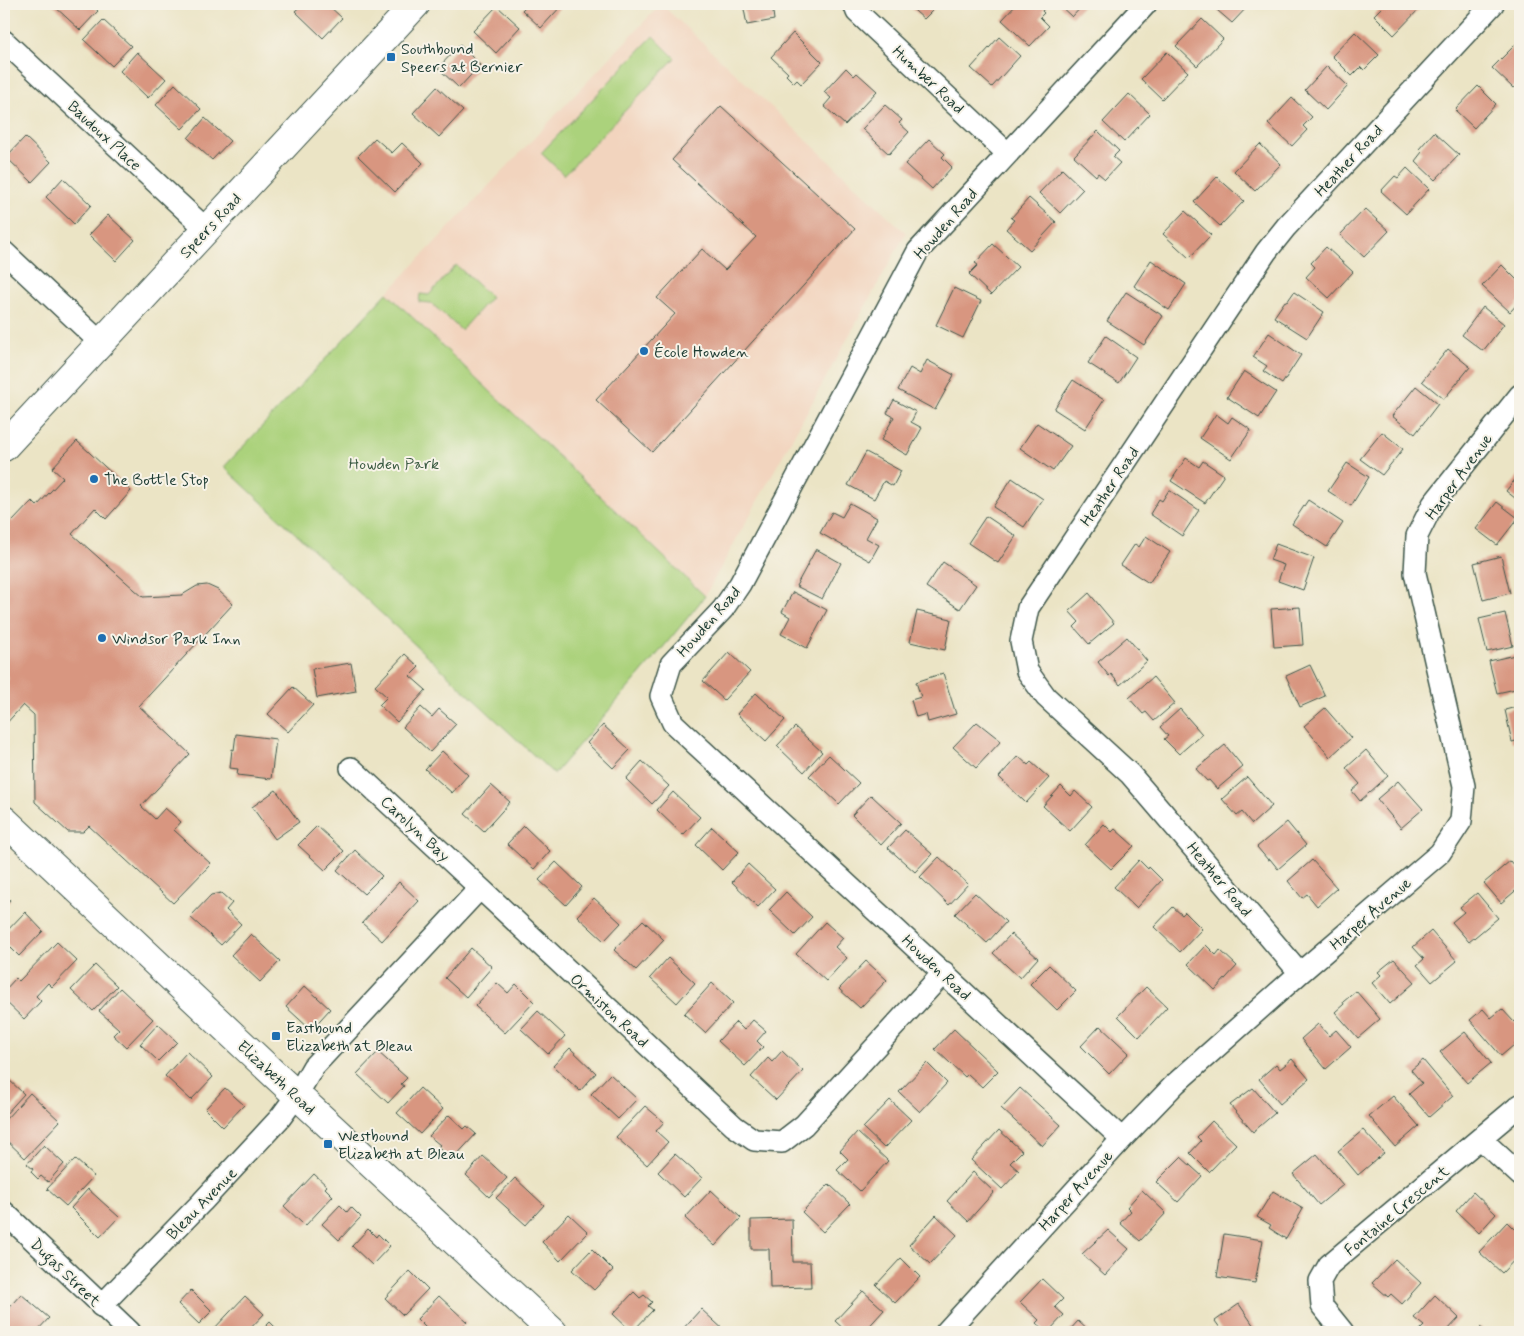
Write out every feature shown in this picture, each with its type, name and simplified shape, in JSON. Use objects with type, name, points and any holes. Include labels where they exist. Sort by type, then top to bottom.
[{"type":"street","name":"Humber Road","points":[[854,4],[857,12],[1007,153]]},
{"type":"street","name":"Howden Road","points":[[1122,1139],[944,972],[673,723],[661,696],[671,664],[722,609],[740,584],[918,251],[1146,4]]},
{"type":"street","name":"Heather Road","points":[[1300,973],[1130,774],[1046,697],[1027,671],[1021,641],[1028,608],[1266,252],[1286,227],[1493,4]]},
{"type":"street","name":"Speers Road","points":[[4,447],[413,5]]},
{"type":"street","name":"Baudoux Place","points":[[4,41],[206,229]]},
{"type":"street","points":[[4,252],[101,343]]},
{"type":"street","name":"Harper Avenue","points":[[958,1328],[1122,1139],[1176,1083],[1440,853],[1461,821],[1464,786],[1415,573],[1417,536],[1433,504],[1520,395]]},
{"type":"street","name":"Carolyn Bay","points":[[351,768],[480,888]]},
{"type":"street","name":"Elizabeth Road","points":[[4,820],[296,1096],[553,1332]]},
{"type":"street","name":"Ormiston Road","points":[[480,888],[734,1126],[754,1140],[782,1142],[804,1125],[944,972]]},
{"type":"street","points":[[296,1096],[313,1067],[480,888]]},
{"type":"street","name":"Bleau Avenue","points":[[101,1306],[202,1202],[280,1118],[296,1096]]},
{"type":"street","name":"Fontaine Crescent","points":[[1343,1332],[1322,1306],[1320,1281],[1329,1265],[1520,1105]]},
{"type":"street","points":[[1481,1139],[1520,1175]]},
{"type":"street","name":"Dugas Street","points":[[4,1212],[130,1332]]},
{"type":"shaded area","name":"École Howden","points":[[661,4],[906,233],[705,596],[387,293]]},
{"type":"green space","points":[[653,36],[675,58],[564,175],[541,153]]},
{"type":"green space","points":[[456,265],[491,297],[461,330],[431,303],[419,302],[420,294],[429,295]]},
{"type":"green space","name":"Howden Park","points":[[387,293],[705,596],[554,774],[224,467]]},
{"type":"building","points":[[54,4],[91,4],[98,11],[80,30]]},
{"type":"building","points":[[303,4],[327,4],[342,18],[323,38],[295,11]]},
{"type":"building","points":[[528,4],[563,4],[541,28],[522,10]]},
{"type":"building","points":[[743,4],[772,4],[774,20],[747,25]]},
{"type":"building","points":[[907,4],[939,4],[924,19]]},
{"type":"building","points":[[1017,4],[1048,4],[1040,17],[1049,26],[1030,46],[1002,20]]},
{"type":"building","points":[[1058,4],[1084,4],[1072,17]]},
{"type":"building","points":[[1210,4],[1250,4],[1232,23]]},
{"type":"building","points":[[1385,4],[1415,4],[1420,8],[1394,35],[1374,15]]},
{"type":"building","points":[[497,6],[520,27],[496,53],[473,31]]},
{"type":"building","points":[[1202,19],[1223,39],[1197,66],[1176,46]]},
{"type":"building","points":[[103,20],[131,46],[112,66],[84,40]]},
{"type":"building","points":[[1355,32],[1379,55],[1364,70],[1361,67],[1352,76],[1332,56]]},
{"type":"building","points":[[793,33],[822,62],[801,84],[797,80],[794,83],[786,75],[788,73],[771,57]]},
{"type":"building","points":[[999,37],[1020,56],[992,87],[971,68]]},
{"type":"building","points":[[1518,42],[1520,44],[1520,81],[1513,88],[1492,68]]},
{"type":"building","points":[[460,45],[480,65],[459,88],[438,68]]},
{"type":"building","points":[[137,52],[166,79],[148,98],[120,71]]},
{"type":"building","points":[[1167,52],[1188,72],[1162,99],[1141,79]]},
{"type":"building","points":[[1327,66],[1348,86],[1326,110],[1305,90]]},
{"type":"building","points":[[846,68],[854,76],[857,73],[877,91],[845,125],[824,106],[831,98],[824,92]]},
{"type":"building","points":[[175,84],[201,109],[182,129],[156,105]]},
{"type":"building","points":[[1478,86],[1496,104],[1474,128],[1455,110]]},
{"type":"building","points":[[437,87],[463,111],[439,137],[413,113]]},
{"type":"building","points":[[1129,94],[1150,114],[1124,142],[1103,122]]},
{"type":"building","points":[[1292,98],[1312,117],[1303,126],[1307,130],[1292,146],[1268,124]]},
{"type":"building","points":[[885,105],[902,120],[899,123],[909,132],[889,154],[862,129]]},
{"type":"building","points":[[721,106],[855,229],[652,452],[596,400],[675,314],[657,298],[702,249],[725,270],[756,237],[672,160]]},
{"type":"building","points":[[205,118],[230,141],[212,160],[188,138]]},
{"type":"building","points":[[1098,131],[1119,151],[1113,157],[1120,163],[1105,179],[1098,173],[1096,176],[1074,156]]},
{"type":"building","points":[[1434,132],[1459,155],[1435,180],[1415,161],[1422,152],[1419,149]]},
{"type":"building","points":[[25,137],[51,162],[32,182],[6,157]]},
{"type":"building","points":[[375,138],[392,153],[402,143],[423,163],[395,192],[358,156]]},
{"type":"building","points":[[929,139],[945,154],[942,157],[952,167],[932,189],[905,164]]},
{"type":"building","points":[[1260,144],[1281,164],[1255,191],[1234,171]]},
{"type":"building","points":[[1407,168],[1429,189],[1406,214],[1381,191],[1395,176],[1398,178]]},
{"type":"building","points":[[1062,169],[1083,189],[1060,213],[1039,193]]},
{"type":"building","points":[[1217,177],[1244,201],[1220,226],[1194,202]]},
{"type":"building","points":[[63,178],[91,205],[74,224],[46,197]]},
{"type":"building","points":[[1029,198],[1056,222],[1030,250],[1006,229],[1014,220],[1011,218]]},
{"type":"building","points":[[1365,209],[1389,231],[1364,257],[1340,235]]},
{"type":"building","points":[[1185,211],[1211,235],[1189,258],[1163,234]]},
{"type":"building","points":[[108,215],[135,240],[116,261],[89,235]]},
{"type":"building","points":[[993,244],[1018,267],[991,295],[969,274],[978,265],[975,263]]},
{"type":"building","points":[[1326,247],[1353,272],[1329,298],[1306,277],[1315,267],[1311,263]]},
{"type":"building","points":[[1151,260],[1186,284],[1169,310],[1134,286]]},
{"type":"building","points":[[1502,265],[1520,283],[1520,301],[1510,312],[1482,286]]},
{"type":"building","points":[[954,288],[981,301],[963,338],[936,325]]},
{"type":"building","points":[[1126,292],[1163,316],[1144,345],[1107,321]]},
{"type":"building","points":[[1294,292],[1324,312],[1307,338],[1274,317]]},
{"type":"building","points":[[1483,307],[1504,324],[1483,351],[1462,335]]},
{"type":"building","points":[[1269,333],[1301,355],[1282,384],[1263,371],[1267,366],[1253,357]]},
{"type":"building","points":[[1106,336],[1136,357],[1119,383],[1088,363]]},
{"type":"building","points":[[1448,349],[1470,367],[1444,399],[1422,381]]},
{"type":"building","points":[[927,360],[954,375],[935,410],[898,390],[910,368],[920,374]]},
{"type":"building","points":[[1244,371],[1276,392],[1259,418],[1227,397]]},
{"type":"building","points":[[1073,380],[1104,400],[1085,429],[1054,409]]},
{"type":"building","points":[[1416,386],[1438,404],[1415,434],[1392,416]]},
{"type":"building","points":[[894,400],[916,412],[911,422],[922,428],[907,455],[881,440],[894,417],[887,413]]},
{"type":"building","points":[[1216,414],[1228,423],[1232,417],[1251,430],[1231,459],[1200,438]]},
{"type":"building","points":[[1037,423],[1071,446],[1053,471],[1020,448]]},
{"type":"building","points":[[1382,432],[1403,449],[1382,475],[1360,459]]},
{"type":"building","name":"Windsor Park Inn","points":[[77,441],[131,491],[106,519],[95,508],[72,534],[143,597],[182,595],[197,586],[207,585],[218,590],[233,604],[139,706],[190,754],[141,806],[155,819],[165,808],[181,822],[174,830],[211,864],[173,903],[89,826],[83,832],[68,832],[35,802],[34,715],[23,705],[4,726],[4,684],[9,678],[4,673],[4,515],[12,522],[32,501],[37,506],[63,478],[52,468]]},
{"type":"building","points":[[866,452],[901,471],[893,486],[884,481],[874,499],[848,485]]},
{"type":"building","points":[[1186,458],[1199,467],[1203,461],[1224,475],[1205,503],[1171,481]]},
{"type":"building","points":[[1347,463],[1369,477],[1351,506],[1328,491]]},
{"type":"building","points":[[1520,473],[1520,502],[1506,491]]},
{"type":"building","points":[[1012,478],[1043,499],[1024,527],[993,507]]},
{"type":"building","points":[[1169,490],[1199,510],[1182,536],[1150,514],[1159,499],[1162,501]]},
{"type":"building","points":[[1308,500],[1343,523],[1327,547],[1292,524]]},
{"type":"building","points":[[1497,502],[1518,518],[1497,545],[1476,529]]},
{"type":"building","points":[[850,503],[877,518],[866,538],[879,545],[870,561],[820,533],[832,512],[842,517]]},
{"type":"building","points":[[986,516],[1016,536],[998,563],[968,543]]},
{"type":"building","points":[[1146,536],[1170,552],[1149,583],[1121,565],[1135,544],[1139,547]]},
{"type":"building","points":[[1276,544],[1314,558],[1303,590],[1278,581],[1284,565],[1270,560]]},
{"type":"building","points":[[816,549],[841,563],[822,599],[796,586]]},
{"type":"building","points":[[1501,556],[1510,593],[1483,600],[1474,563]]},
{"type":"building","points":[[943,562],[976,585],[960,609],[926,587]]},
{"type":"building","points":[[793,592],[827,610],[807,648],[781,634],[790,617],[782,612]]},
{"type":"building","points":[[1089,593],[1114,623],[1089,644],[1074,627],[1079,622],[1069,611]]},
{"type":"building","points":[[1300,607],[1303,645],[1274,647],[1271,609]]},
{"type":"building","points":[[917,611],[951,619],[945,650],[910,642]]},
{"type":"building","points":[[1505,613],[1513,646],[1487,652],[1479,619]]},
{"type":"building","points":[[1127,637],[1147,661],[1120,685],[1111,674],[1109,676],[1098,662]]},
{"type":"building","points":[[729,652],[750,672],[724,700],[703,681]]},
{"type":"building","points":[[405,654],[419,667],[410,676],[426,690],[397,722],[379,705],[387,697],[375,686]]},
{"type":"building","points":[[1515,655],[1520,677],[1520,688],[1497,693],[1489,661]]},
{"type":"building","points":[[351,663],[356,691],[317,698],[312,669]]},
{"type":"building","points":[[1310,665],[1325,696],[1300,707],[1286,676]]},
{"type":"building","points":[[943,673],[956,714],[928,722],[926,714],[916,717],[911,700],[921,697],[916,682]]},
{"type":"building","points":[[1153,677],[1175,703],[1154,721],[1146,712],[1143,714],[1129,698]]},
{"type":"building","points":[[293,687],[313,705],[288,732],[268,714]]},
{"type":"building","points":[[756,693],[785,720],[766,741],[737,714]]},
{"type":"building","points":[[1520,706],[1520,740],[1512,742],[1505,710]]},
{"type":"building","points":[[421,707],[432,717],[439,709],[456,724],[430,752],[403,727]]},
{"type":"building","points":[[1325,708],[1351,738],[1330,757],[1304,726]]},
{"type":"building","points":[[1180,709],[1202,734],[1179,754],[1164,739],[1168,736],[1160,727]]},
{"type":"building","points":[[977,722],[1001,741],[976,768],[953,747]]},
{"type":"building","points":[[603,725],[630,750],[613,768],[587,743]]},
{"type":"building","points":[[795,727],[822,752],[804,772],[777,746]]},
{"type":"building","points":[[236,734],[276,739],[271,779],[237,775],[238,769],[230,768]]},
{"type":"building","points":[[1225,745],[1243,767],[1217,789],[1196,769]]},
{"type":"building","points":[[1366,750],[1388,776],[1360,801],[1352,791],[1360,784],[1346,768]]},
{"type":"building","points":[[442,751],[468,775],[452,793],[425,769]]},
{"type":"building","points":[[829,755],[859,783],[839,804],[809,776]]},
{"type":"building","points":[[1018,756],[1028,765],[1031,762],[1049,778],[1026,803],[999,777]]},
{"type":"building","points":[[642,761],[669,786],[652,804],[626,779]]},
{"type":"building","points":[[1247,777],[1272,806],[1252,824],[1242,812],[1237,816],[1222,799]]},
{"type":"building","points":[[1398,781],[1423,809],[1401,828],[1377,799]]},
{"type":"building","points":[[491,785],[510,802],[484,831],[465,814]]},
{"type":"building","points":[[1061,786],[1071,796],[1075,791],[1092,807],[1070,831],[1043,806]]},
{"type":"building","points":[[276,790],[299,822],[275,839],[252,807]]},
{"type":"building","points":[[673,792],[700,817],[683,835],[657,810]]},
{"type":"building","points":[[871,795],[901,823],[881,845],[852,815]]},
{"type":"building","points":[[1287,822],[1306,845],[1278,869],[1257,847]]},
{"type":"building","points":[[1104,824],[1112,832],[1115,829],[1134,846],[1111,869],[1085,845]]},
{"type":"building","points":[[317,826],[344,851],[325,870],[298,845]]},
{"type":"building","points":[[524,826],[550,851],[534,869],[507,844]]},
{"type":"building","points":[[712,827],[739,852],[722,870],[696,845]]},
{"type":"building","points":[[905,830],[932,854],[915,872],[888,848]]},
{"type":"building","points":[[355,850],[382,876],[364,894],[337,870]]},
{"type":"building","points":[[939,857],[968,884],[949,905],[920,877]]},
{"type":"building","points":[[1139,860],[1162,880],[1136,908],[1114,887]]},
{"type":"building","points":[[1312,860],[1337,888],[1317,906],[1307,894],[1302,898],[1288,881]]},
{"type":"building","points":[[1510,861],[1520,873],[1520,887],[1501,903],[1484,883]]},
{"type":"building","points":[[556,862],[582,887],[566,905],[539,880]]},
{"type":"building","points":[[748,864],[775,889],[758,907],[732,882]]},
{"type":"building","points":[[399,882],[419,901],[382,941],[362,923]]},
{"type":"building","points":[[786,892],[812,917],[795,935],[769,910]]},
{"type":"building","points":[[221,893],[232,903],[226,910],[241,924],[221,945],[190,917],[211,895]]},
{"type":"building","points":[[975,893],[1006,922],[987,943],[955,914]]},
{"type":"building","points":[[1477,893],[1498,918],[1469,942],[1452,922],[1464,912],[1460,907]]},
{"type":"building","points":[[4,894],[10,900],[4,907]]},
{"type":"building","points":[[594,898],[621,923],[604,941],[577,916]]},
{"type":"building","points":[[1173,907],[1182,915],[1185,912],[1202,929],[1180,952],[1154,927]]},
{"type":"building","points":[[25,912],[43,931],[19,956],[4,941],[4,934]]},
{"type":"building","points":[[643,920],[664,940],[636,970],[614,950]]},
{"type":"building","points":[[825,922],[843,938],[835,947],[847,958],[826,981],[796,954]]},
{"type":"building","points":[[1431,931],[1457,961],[1432,982],[1417,965],[1424,959],[1413,947]]},
{"type":"building","points":[[251,934],[280,961],[260,982],[231,955]]},
{"type":"building","points":[[1011,934],[1038,958],[1020,978],[993,953]]},
{"type":"building","points":[[57,942],[77,961],[52,987],[48,983],[36,996],[41,1001],[24,1019],[4,1000],[4,991],[16,978],[19,981]]},
{"type":"building","points":[[1206,945],[1216,955],[1220,950],[1237,966],[1215,990],[1188,964]]},
{"type":"building","points":[[471,948],[492,967],[466,997],[445,978]]},
{"type":"building","points":[[668,958],[695,983],[677,1003],[650,978]]},
{"type":"building","points":[[1394,959],[1415,982],[1390,1004],[1372,983],[1381,975],[1378,972]]},
{"type":"building","points":[[866,961],[887,980],[860,1008],[839,989]]},
{"type":"building","points":[[95,965],[117,986],[93,1011],[71,990]]},
{"type":"building","points":[[1049,965],[1076,991],[1057,1010],[1030,984]]},
{"type":"building","points":[[497,983],[508,993],[516,984],[534,1002],[505,1033],[475,1006]]},
{"type":"building","points":[[712,983],[733,1003],[705,1033],[684,1014]]},
{"type":"building","points":[[305,986],[330,1009],[311,1030],[286,1007]]},
{"type":"building","points":[[1146,987],[1167,1007],[1139,1037],[1118,1016]]},
{"type":"building","points":[[120,988],[153,1019],[126,1047],[113,1035],[119,1029],[99,1011]]},
{"type":"building","points":[[1356,991],[1380,1019],[1358,1038],[1335,1012]]},
{"type":"building","points":[[1483,1009],[1491,1018],[1502,1009],[1520,1027],[1520,1040],[1501,1056],[1470,1020]]},
{"type":"building","points":[[538,1011],[565,1036],[548,1054],[521,1029]]},
{"type":"building","points":[[753,1020],[766,1031],[757,1041],[763,1047],[745,1066],[718,1041],[736,1022],[744,1030]]},
{"type":"building","points":[[158,1024],[177,1042],[158,1061],[140,1044]]},
{"type":"building","points":[[1318,1024],[1329,1036],[1336,1030],[1351,1047],[1326,1069],[1301,1039]]},
{"type":"building","points":[[1100,1026],[1129,1053],[1109,1074],[1081,1046]]},
{"type":"building","points":[[954,1029],[998,1071],[982,1087],[968,1074],[965,1077],[935,1049]]},
{"type":"building","points":[[1465,1032],[1491,1063],[1467,1083],[1440,1052]]},
{"type":"building","points":[[570,1048],[596,1073],[580,1091],[553,1066]]},
{"type":"building","points":[[782,1051],[803,1071],[776,1100],[751,1077],[768,1058],[772,1062]]},
{"type":"building","points":[[187,1052],[213,1077],[191,1100],[165,1076]]},
{"type":"building","points":[[378,1052],[407,1078],[401,1084],[404,1086],[388,1103],[357,1074]]},
{"type":"building","points":[[1292,1059],[1309,1079],[1280,1104],[1259,1079],[1276,1064],[1280,1069]]},
{"type":"building","points":[[1423,1060],[1453,1096],[1429,1117],[1409,1094],[1422,1083],[1411,1070]]},
{"type":"building","points":[[927,1063],[947,1083],[920,1112],[899,1092]]},
{"type":"building","points":[[610,1074],[637,1099],[618,1119],[591,1094]]},
{"type":"building","points":[[7,1078],[24,1094],[4,1116],[4,1081]]},
{"type":"building","points":[[225,1088],[244,1105],[223,1127],[205,1109]]},
{"type":"building","points":[[420,1088],[443,1109],[420,1134],[397,1113]]},
{"type":"building","points":[[1020,1088],[1061,1125],[1042,1146],[1001,1108]]},
{"type":"building","points":[[1253,1088],[1275,1113],[1253,1132],[1230,1105]]},
{"type":"building","points":[[30,1093],[60,1121],[25,1158],[4,1138],[4,1121]]},
{"type":"building","points":[[1393,1096],[1419,1126],[1395,1147],[1369,1116]]},
{"type":"building","points":[[890,1100],[911,1120],[884,1148],[863,1128]]},
{"type":"building","points":[[645,1106],[664,1122],[656,1131],[668,1142],[647,1165],[616,1137]]},
{"type":"building","points":[[449,1115],[464,1129],[467,1126],[476,1134],[452,1160],[438,1147],[440,1145],[429,1136]]},
{"type":"building","points":[[1212,1121],[1236,1144],[1209,1172],[1190,1153],[1201,1141],[1197,1137]]},
{"type":"building","points":[[999,1130],[1022,1151],[1010,1163],[1019,1171],[1002,1189],[971,1160]]},
{"type":"building","points":[[1363,1130],[1384,1153],[1358,1175],[1338,1151]]},
{"type":"building","points":[[857,1132],[888,1161],[860,1191],[837,1170],[848,1159],[840,1151]]},
{"type":"building","points":[[44,1145],[64,1164],[48,1182],[41,1176],[38,1179],[31,1172],[33,1169],[27,1164]]},
{"type":"building","points":[[675,1154],[702,1178],[684,1197],[658,1172]]},
{"type":"building","points":[[1317,1154],[1343,1185],[1319,1205],[1293,1174]]},
{"type":"building","points":[[483,1156],[507,1178],[489,1197],[466,1175]]},
{"type":"building","points":[[1181,1157],[1202,1176],[1178,1202],[1156,1182]]},
{"type":"building","points":[[75,1159],[94,1176],[66,1206],[47,1189]]},
{"type":"building","points":[[973,1172],[994,1192],[968,1221],[947,1201]]},
{"type":"building","points":[[314,1174],[327,1186],[325,1188],[333,1196],[305,1226],[284,1206]]},
{"type":"building","points":[[515,1178],[544,1205],[526,1225],[496,1198]]},
{"type":"building","points":[[829,1184],[850,1204],[823,1232],[802,1212]]},
{"type":"building","points":[[88,1189],[119,1217],[100,1237],[71,1208]]},
{"type":"building","points":[[711,1190],[741,1218],[715,1246],[685,1218]]},
{"type":"building","points":[[1142,1190],[1166,1213],[1140,1241],[1120,1223],[1131,1211],[1127,1207]]},
{"type":"building","points":[[1273,1191],[1303,1209],[1286,1239],[1269,1228],[1271,1225],[1257,1217]]},
{"type":"building","points":[[1473,1192],[1496,1214],[1479,1233],[1456,1211]]},
{"type":"building","points":[[340,1205],[347,1212],[351,1207],[361,1217],[339,1240],[322,1224]]},
{"type":"building","points":[[569,1214],[588,1232],[560,1261],[542,1242]]},
{"type":"building","points":[[936,1215],[957,1235],[930,1264],[909,1245]]},
{"type":"building","points":[[792,1219],[793,1262],[810,1262],[811,1287],[770,1288],[769,1249],[751,1249],[751,1220]]},
{"type":"building","points":[[1507,1222],[1520,1235],[1520,1254],[1502,1273],[1479,1252]]},
{"type":"building","points":[[368,1229],[376,1237],[378,1234],[390,1246],[372,1265],[352,1246]]},
{"type":"building","points":[[1108,1230],[1129,1249],[1105,1275],[1082,1254]]},
{"type":"building","points":[[1224,1234],[1263,1240],[1255,1283],[1217,1277]]},
{"type":"building","points":[[592,1249],[613,1270],[594,1290],[572,1270]]},
{"type":"building","points":[[901,1258],[920,1277],[895,1303],[876,1285]]},
{"type":"building","points":[[1395,1259],[1421,1283],[1402,1304],[1391,1294],[1388,1297],[1372,1283]]},
{"type":"building","points":[[410,1271],[428,1289],[403,1315],[385,1298]]},
{"type":"building","points":[[1042,1279],[1063,1299],[1055,1307],[1064,1315],[1048,1332],[1036,1323],[1039,1320],[1020,1302]]},
{"type":"building","points":[[191,1290],[212,1311],[199,1324],[178,1304]]},
{"type":"building","points":[[863,1291],[884,1310],[864,1332],[847,1332],[835,1321]]},
{"type":"building","points":[[634,1292],[640,1298],[644,1295],[652,1302],[648,1306],[653,1310],[632,1332],[613,1314]]},
{"type":"building","points":[[21,1294],[49,1318],[36,1332],[13,1332],[4,1324],[4,1313]]},
{"type":"building","points":[[1435,1295],[1459,1318],[1446,1332],[1423,1332],[1420,1330],[1424,1326],[1414,1318]]},
{"type":"building","points":[[245,1296],[264,1314],[247,1332],[212,1331]]},
{"type":"building","points":[[439,1296],[467,1322],[457,1332],[430,1332],[417,1319]]},
{"type":"building","points":[[1239,1304],[1258,1332],[1223,1332],[1215,1321]]},
{"type":"building","points":[[701,1309],[726,1332],[680,1332]]},
{"type":"building","points":[[1078,1321],[1090,1332],[1068,1332]]},
{"type":"building","points":[[270,1322],[280,1332],[260,1332]]},
{"type":"building","points":[[1480,1327],[1486,1332],[1475,1332]]},
{"type":"place","name":"Southbound Speers at Bernier","points":[[391,57]]},
{"type":"place","name":"École Howden","points":[[644,351]]},
{"type":"place","name":"The Bottle Stop","points":[[94,479]]},
{"type":"place","name":"Windsor Park Inn","points":[[102,638]]},
{"type":"place","name":"Eastbound Elizabeth at Bleau","points":[[276,1036]]},
{"type":"place","name":"Westbound Elizabeth at Bleau","points":[[328,1144]]}]
